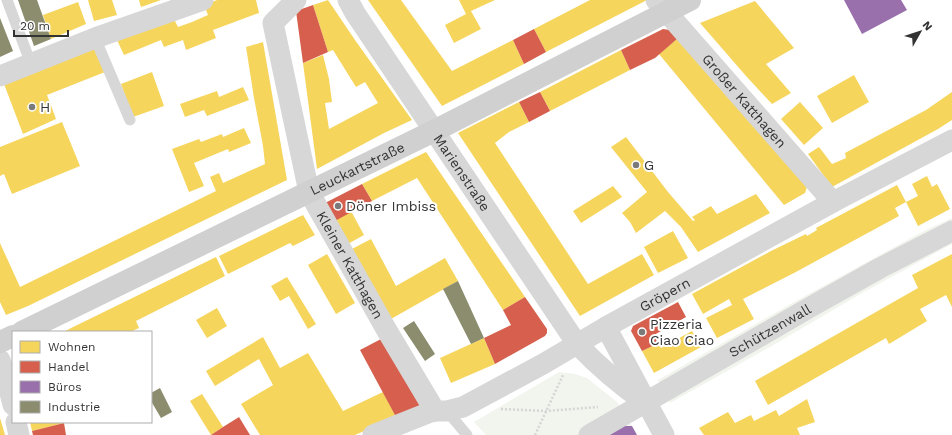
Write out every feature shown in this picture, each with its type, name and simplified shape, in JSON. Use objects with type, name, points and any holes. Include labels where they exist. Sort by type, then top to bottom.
[{"type":"main road","name":"Leuckartstraße","points":[[24,331],[434,130],[661,6],[690,0]]},
{"type":"main road","points":[[0,342],[12,336]]},
{"type":"street","points":[[0,76],[95,38],[203,0]]},
{"type":"street","name":"Kleiner Katthagen","points":[[296,0],[273,23],[309,192],[386,329],[441,411]]},
{"type":"street","name":"Marienstraße","points":[[348,0],[355,13],[577,344],[593,361],[622,386],[646,403]]},
{"type":"street","name":"Großer Katthagen","points":[[661,6],[764,122],[832,202]]},
{"type":"street","name":"Gröpern","points":[[373,435],[428,413],[464,407],[832,202],[952,140]]},
{"type":"street","name":"Schützenwall","points":[[590,435],[814,305],[880,268],[952,231]]},
{"type":"street","points":[[606,327],[664,435]]},
{"type":"street","points":[[577,344],[603,352],[627,368]]},
{"type":"street","points":[[0,360],[12,401]]},
{"type":"street","points":[[16,423],[19,435]]},
{"type":"lane","points":[[7,0],[31,64]]},
{"type":"lane","points":[[95,38],[130,120]]},
{"type":"lane","points":[[441,411],[467,435]]},
{"type":"path","points":[[535,435],[577,344]]},
{"type":"path","points":[[494,408],[547,411],[599,407]]},
{"type":"shaded area","points":[[952,218],[952,244],[862,293],[670,403],[658,380],[796,301],[922,232]]},
{"type":"shaded area","points":[[559,372],[575,374],[587,378],[617,402],[632,426],[623,426],[600,435],[486,435],[474,422]]},
{"type":"building: Wohnen","points":[[88,0],[112,0],[117,15],[94,21]]},
{"type":"building: Wohnen","points":[[139,0],[161,0],[141,7]]},
{"type":"building: Wohnen","points":[[217,0],[256,0],[259,13],[213,30],[216,38],[186,50],[183,40],[164,47],[161,40],[124,55],[117,40],[173,17],[178,27],[192,22],[208,15],[204,5]]},
{"type":"building: Wohnen","points":[[328,0],[412,120],[384,133],[317,169],[303,63],[323,55],[329,79],[332,102],[325,103],[329,129],[378,103],[365,82],[356,87],[333,50],[328,52],[313,5]]},
{"type":"building: Wohnen","points":[[368,0],[401,0],[452,71],[513,40],[524,64],[442,106]]},
{"type":"building: Wohnen","points":[[459,0],[495,0],[471,11],[481,29],[454,43],[445,25],[466,14]]},
{"type":"building: Wohnen","points":[[590,0],[647,0],[546,52],[534,29]]},
{"type":"building: Wohnen","points":[[755,1],[794,48],[766,64],[791,93],[772,104],[700,23]]},
{"type":"building: Wohnen","points":[[78,2],[86,24],[51,39],[43,15]]},
{"type":"building: Wohnen","points":[[677,39],[807,187],[805,193],[784,205],[659,54]]},
{"type":"building: Wohnen","points":[[263,42],[287,180],[28,306],[6,315],[0,302],[0,243],[20,287],[216,191],[210,177],[219,173],[223,183],[265,164],[246,47]]},
{"type":"building: Wohnen","points":[[95,47],[105,72],[47,95],[56,119],[23,134],[4,84]]},
{"type":"building: Wohnen","points":[[621,50],[630,70],[550,111],[540,92]]},
{"type":"building: Wohnen","points":[[152,72],[164,106],[133,117],[121,84]]},
{"type":"building: Wohnen","points":[[854,75],[869,102],[832,123],[817,96]]},
{"type":"building: Wohnen","points":[[243,87],[249,100],[207,116],[204,110],[185,117],[180,104],[217,91],[219,97]]},
{"type":"building: Wohnen","points":[[952,92],[952,120],[832,187],[808,154],[819,147],[832,164],[846,158],[845,153],[926,110]]},
{"type":"building: Wohnen","points":[[519,102],[529,122],[509,132],[495,143],[588,284],[642,254],[654,275],[580,316],[458,133]]},
{"type":"building: Wohnen","points":[[800,102],[823,128],[804,145],[781,119]]},
{"type":"building: Wohnen","points":[[62,122],[80,166],[12,194],[4,174],[0,176],[0,147]]},
{"type":"building: Wohnen","points":[[244,128],[251,143],[229,152],[228,149],[194,163],[204,186],[189,192],[172,149],[199,139],[201,142],[222,134],[223,137]]},
{"type":"building: Wohnen","points":[[626,137],[668,192],[693,221],[695,220],[692,217],[711,206],[717,214],[756,194],[770,213],[698,252],[681,227],[665,211],[636,233],[630,222],[622,213],[647,192],[611,147]]},
{"type":"building: Wohnen","points":[[426,152],[525,297],[503,310],[417,178],[372,201],[362,184]]},
{"type":"building: Wohnen","points":[[927,176],[932,187],[937,184],[950,209],[918,226],[906,202],[918,196],[912,184]]},
{"type":"building: Wohnen","points":[[897,185],[906,202],[895,208],[899,216],[743,299],[754,319],[717,338],[706,318],[732,305],[729,299],[703,314],[692,294],[771,251],[806,234],[807,236],[817,230],[816,228]]},
{"type":"building: Wohnen","name":"G","points":[[613,186],[622,197],[581,223],[573,211]]},
{"type":"building: Wohnen","points":[[351,211],[364,235],[346,245],[333,222]]},
{"type":"building: Wohnen","points":[[303,215],[315,235],[293,246],[290,243],[228,274],[219,256]]},
{"type":"building: Wohnen","points":[[673,231],[688,258],[658,273],[644,247]]},
{"type":"building: Wohnen","points":[[371,239],[396,286],[445,258],[458,281],[391,319],[350,250]]},
{"type":"building: Wohnen","points":[[327,254],[355,303],[336,314],[308,265]]},
{"type":"building: Wohnen","points":[[952,254],[952,307],[946,295],[920,309],[927,321],[889,344],[886,338],[768,405],[755,381],[918,288],[912,275]]},
{"type":"building: Wohnen","points":[[216,257],[225,276],[136,321],[139,328],[132,331],[65,331]]},
{"type":"building: Wohnen","points":[[287,277],[316,324],[308,329],[289,296],[280,301],[271,286]]},
{"type":"building: Wohnen","points":[[217,308],[227,326],[207,338],[196,320]]},
{"type":"building: Wohnen","points":[[692,331],[701,347],[654,373],[642,351],[659,343],[661,348]]},
{"type":"building: Wohnen","points":[[263,337],[280,368],[308,353],[343,411],[383,392],[396,417],[355,435],[260,435],[241,404],[273,385],[259,359],[215,386],[206,371]]},
{"type":"building: Wohnen","points":[[484,338],[495,364],[451,383],[440,358]]},
{"type":"building: Wohnen","points":[[202,394],[223,427],[211,435],[190,401]]},
{"type":"building: Wohnen","points":[[807,399],[815,422],[797,428],[800,435],[704,435],[699,428],[728,412],[735,423],[751,415],[754,421],[776,410],[779,416]]},
{"type":"building: Wohnen","points":[[0,418],[3,428],[5,435],[0,435]]},
{"type":"building: Wohnen","points":[[30,423],[64,423],[32,431]]},
{"type":"building: Handel","points":[[313,5],[328,52],[303,63],[296,11]]},
{"type":"building: Handel","points":[[534,29],[546,52],[524,64],[513,40]]},
{"type":"building: Handel","points":[[663,29],[670,30],[677,39],[655,58],[630,70],[621,50]]},
{"type":"building: Handel","points":[[540,92],[550,111],[529,122],[519,102]]},
{"type":"building: Handel","points":[[362,184],[372,201],[333,222],[325,203]]},
{"type":"building: Handel","points":[[525,297],[547,329],[547,333],[545,336],[495,364],[484,338],[511,325],[503,310]]},
{"type":"building: Handel","points":[[678,302],[686,317],[654,335],[659,343],[642,351],[631,331],[633,326]]},
{"type":"building: Handel","points":[[381,339],[420,406],[396,417],[360,350]]},
{"type":"building: Handel","points":[[239,417],[250,435],[211,435],[223,427]]},
{"type":"building: Handel","points":[[64,423],[66,435],[33,435],[32,431]]},
{"type":"building: Büros","points":[[844,0],[901,0],[907,10],[862,34]]},
{"type":"building: Büros","points":[[623,426],[632,426],[637,435],[608,435]]},
{"type":"building: Industrie","points":[[18,0],[37,0],[51,39],[34,46]]},
{"type":"building: Industrie","points":[[0,18],[13,51],[0,57]]},
{"type":"building: Industrie","points":[[458,281],[484,338],[471,344],[443,289]]},
{"type":"building: Industrie","points":[[414,321],[435,354],[425,361],[403,328]]},
{"type":"building: Industrie","points":[[160,388],[172,412],[161,418],[152,403],[152,392]]},
{"type":"place","name":"H","points":[[32,107]]},
{"type":"place","name":"G","points":[[636,165]]},
{"type":"place","name":"Döner Imbiss","points":[[338,206]]},
{"type":"place","name":"Pizzeria Ciao Ciao","points":[[642,332]]}]
